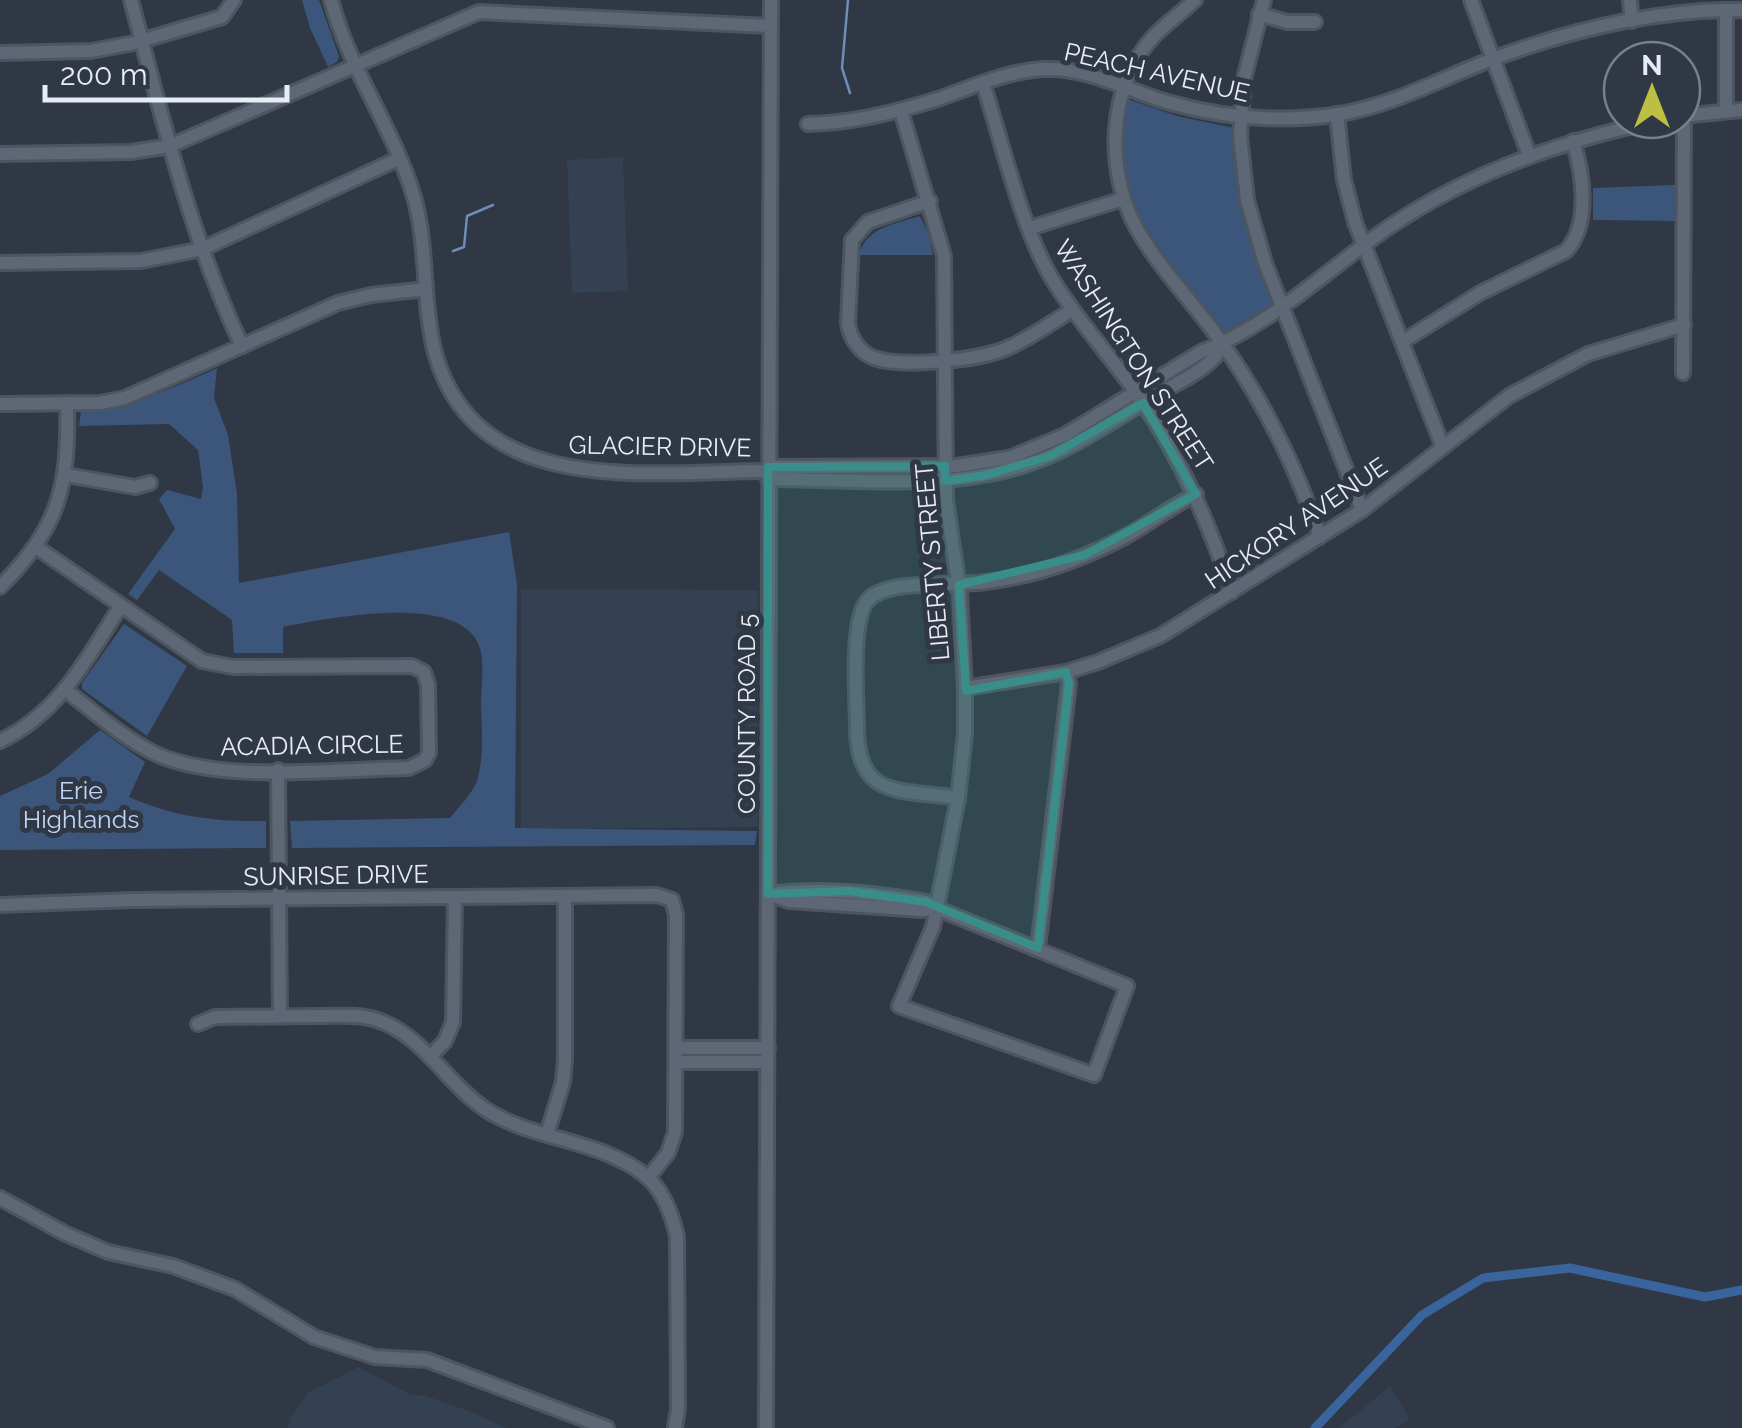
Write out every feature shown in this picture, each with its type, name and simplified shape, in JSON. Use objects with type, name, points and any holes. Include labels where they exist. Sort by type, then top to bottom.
[{"type":"street","points":[[131,0],[202,249],[242,346]]},
{"type":"street","points":[[0,53],[90,51],[142,41],[222,17],[234,0]]},
{"type":"street","name":"GLACIER DRIVE","points":[[331,0],[354,63],[415,201],[434,349],[453,392],[479,425],[514,450],[548,465],[577,470],[986,475],[1030,464],[1079,442],[1140,398],[1207,364],[1223,344],[1443,195],[1529,155],[1602,134]]},
{"type":"street","name":"COUNTY ROAD 5","points":[[766,1428],[771,0]]},
{"type":"street","points":[[1195,0],[1154,36],[1125,87],[1116,124],[1116,153],[1124,198],[1150,248],[1223,344],[1281,442],[1320,537]]},
{"type":"street","points":[[1472,0],[1529,155]]},
{"type":"street","points":[[1630,0],[1632,21]]},
{"type":"street","points":[[1314,22],[1287,22],[1261,7],[1244,79],[1242,173],[1265,263],[1362,510]]},
{"type":"street","points":[[1726,110],[1732,8]]},
{"type":"street","name":"PEACH AVENUE","points":[[808,124],[840,124],[901,111],[983,84],[1042,70],[1067,70],[1192,108],[1241,117],[1337,114],[1401,98],[1541,43],[1632,21],[1732,8]]},
{"type":"street","points":[[0,154],[131,152],[170,146],[479,12],[771,26]]},
{"type":"street","name":"WASHINGTON STREET","points":[[983,84],[1030,228],[1050,275],[1140,398],[1196,494],[1232,592]]},
{"type":"street","points":[[1702,113],[1742,110]]},
{"type":"street","name":"LIBERTY STREET","points":[[901,111],[944,256],[945,473],[959,585],[966,688],[958,798],[933,926],[900,1006],[1094,1075],[1127,986],[1038,948]]},
{"type":"street","points":[[1337,114],[1344,180],[1442,446]]},
{"type":"street","points":[[1683,140],[1683,373]]},
{"type":"street","points":[[1402,342],[1480,293],[1566,251],[1574,243],[1582,196],[1574,141]]},
{"type":"street","points":[[0,263],[141,260],[202,249],[398,159]]},
{"type":"street","points":[[1030,228],[1124,198]]},
{"type":"street","points":[[930,202],[868,222],[858,230],[849,252],[848,323],[855,343],[874,358],[962,360],[1006,348],[1072,310]]},
{"type":"street","points":[[0,404],[125,398],[354,298],[426,290]]},
{"type":"street","name":"HICKORY AVENUE","points":[[966,688],[1066,672],[1160,636],[1362,510],[1482,414],[1551,371],[1621,343],[1684,325]]},
{"type":"street","points":[[0,587],[36,547],[54,512],[66,475],[67,403]]},
{"type":"street","points":[[66,475],[135,487],[150,483]]},
{"type":"street","points":[[958,798],[882,786],[870,778],[857,756],[858,644],[863,606],[878,592],[891,587],[959,585],[1042,570],[1085,556],[1196,494]]},
{"type":"street","name":"ACADIA CIRCLE","points":[[36,547],[188,654],[216,665],[412,666],[424,672],[428,685],[429,753],[419,765],[410,768],[213,769],[171,760],[132,740],[65,690]]},
{"type":"street","points":[[0,741],[31,724],[65,690],[120,608]]},
{"type":"street","points":[[768,894],[789,902],[936,908],[1038,948],[1070,684],[1066,672]]},
{"type":"street","points":[[278,770],[280,1016]]},
{"type":"street","name":"SUNRISE DRIVE","points":[[0,905],[656,895],[672,900],[676,915],[676,1055]]},
{"type":"street","points":[[547,1134],[566,1060],[566,896]]},
{"type":"street","points":[[430,1057],[453,1022],[455,897]]},
{"type":"street","points":[[198,1024],[215,1018],[280,1016],[354,1016],[378,1020],[408,1036],[487,1110],[623,1161],[648,1178],[673,1217],[678,1236],[675,1428]]},
{"type":"street","points":[[648,1178],[668,1154],[675,1132],[676,1055],[768,1055]]},
{"type":"street","points":[[0,1198],[108,1252],[173,1266],[236,1289],[314,1337],[374,1357],[427,1360],[607,1428]]},
{"type":"highlighted area","points":[[1143,403],[1196,494],[1085,555],[959,585],[966,691],[1066,672],[1069,684],[1038,948],[926,902],[849,891],[768,894],[768,467],[945,466],[945,481],[986,475],[1050,456]]},
{"type":"shaded area","points":[[623,157],[628,291],[572,293],[567,160]]},
{"type":"shaded area","points":[[521,589],[758,590],[758,827],[521,829]]},
{"type":"shaded area","points":[[358,1367],[410,1394],[474,1413],[506,1428],[288,1428],[290,1418],[309,1392]]},
{"type":"shaded area","points":[[1390,1386],[1410,1419],[1395,1428],[1339,1428]]},
{"type":"green space","points":[[302,0],[319,0],[339,56],[328,67],[310,28]]},
{"type":"green space","points":[[1127,99],[1177,116],[1234,128],[1243,210],[1274,301],[1271,308],[1229,335],[1222,334],[1143,227],[1124,169],[1122,136]]},
{"type":"green space","points":[[1675,185],[1675,221],[1593,220],[1593,188]]},
{"type":"green space","points":[[920,216],[933,255],[859,255],[875,232]]},
{"type":"green space","points":[[217,368],[214,398],[228,435],[237,494],[239,583],[509,532],[517,584],[515,828],[757,831],[755,845],[292,848],[290,821],[450,818],[472,791],[479,772],[481,652],[470,633],[450,620],[393,613],[283,627],[283,653],[234,653],[232,620],[159,570],[137,600],[128,594],[175,529],[159,499],[167,490],[201,499],[198,450],[169,424],[79,426],[81,412],[134,401]]},
{"type":"green space","points":[[124,624],[187,666],[147,736],[82,689],[82,683]]},
{"type":"green space","name":"Erie Highlands","points":[[100,730],[145,762],[129,797],[196,817],[266,821],[266,848],[0,850],[0,796],[48,774]]},
{"type":"waterway","points":[[848,0],[842,68],[850,93]]},
{"type":"waterway","points":[[453,251],[464,247],[467,216],[493,205]]},
{"type":"waterway","points":[[1315,1428],[1422,1315],[1483,1278],[1570,1268],[1705,1297],[1742,1290]]}]
